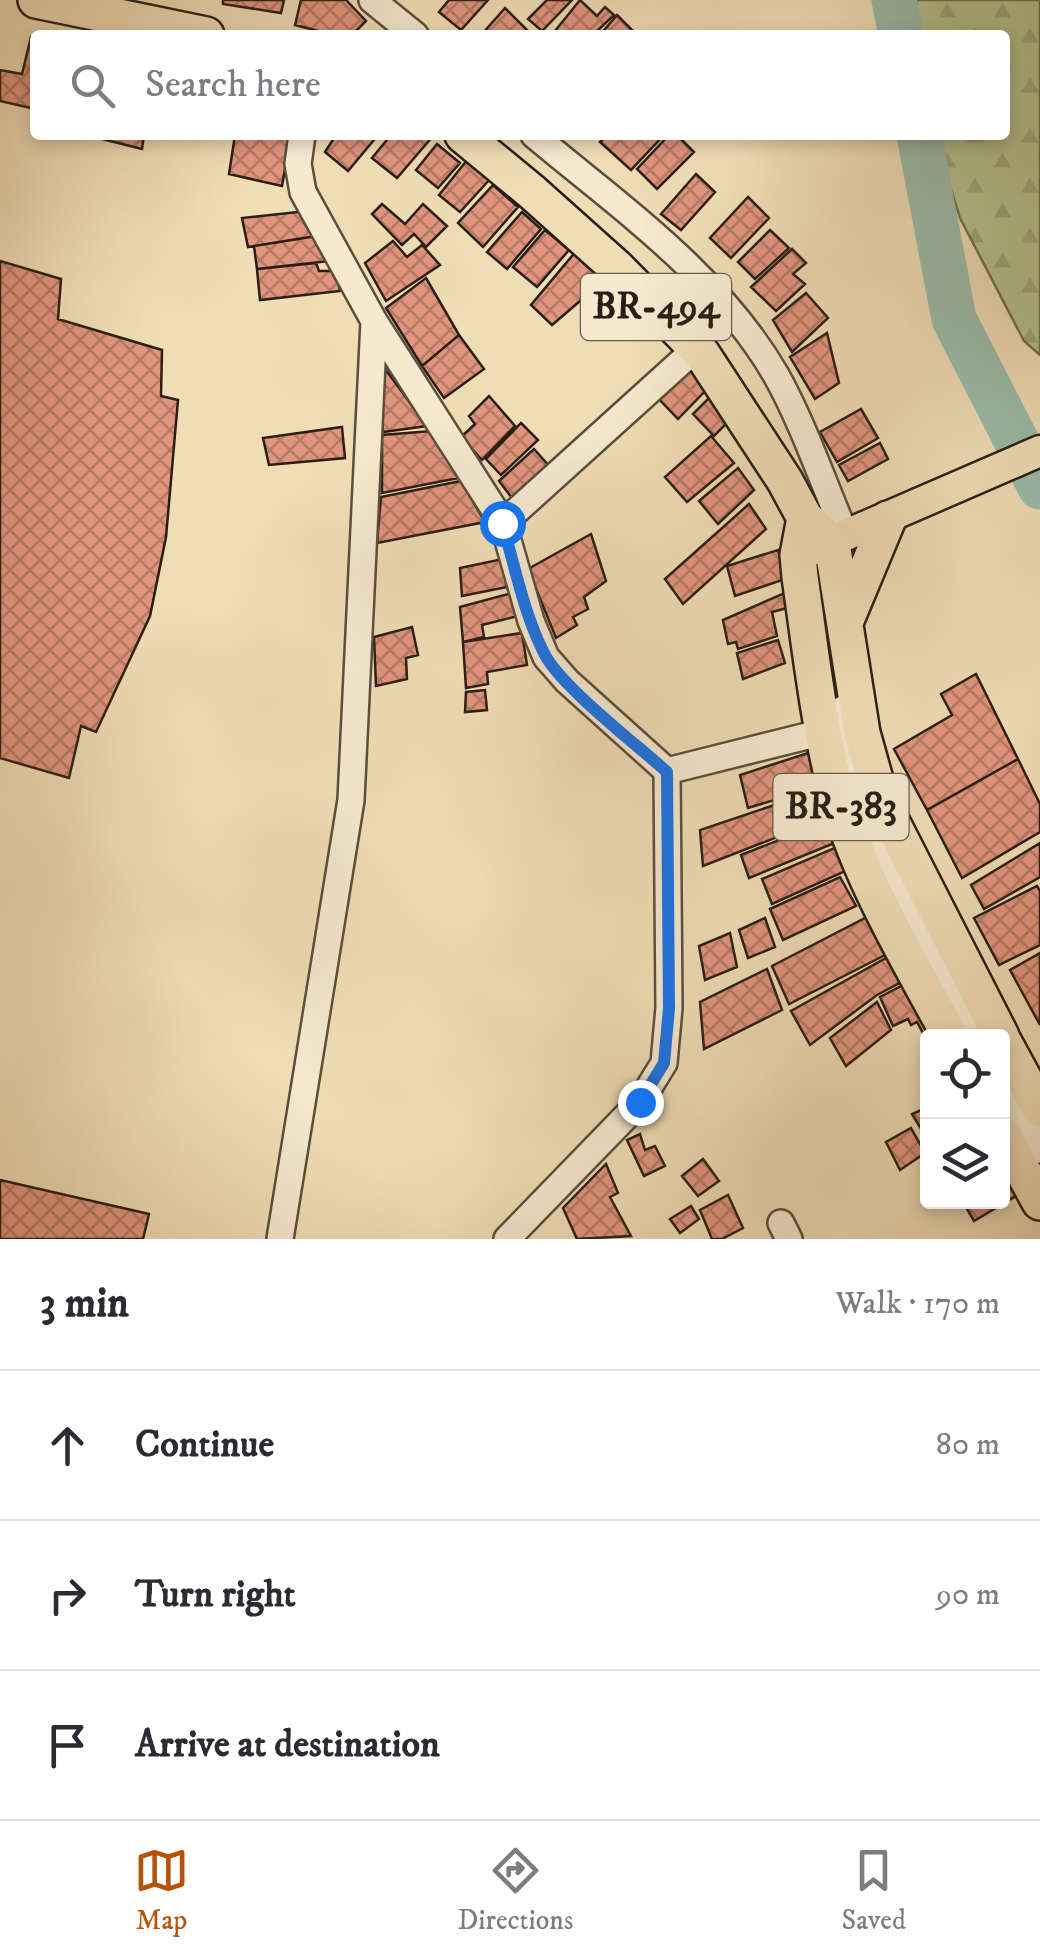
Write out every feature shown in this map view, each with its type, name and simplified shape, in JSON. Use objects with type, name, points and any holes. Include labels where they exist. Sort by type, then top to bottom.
[{"type":"highway","points":[[36,0],[182,30]]},
{"type":"highway","name":"BR-494","points":[[468,140],[617,268],[702,354],[805,518],[839,540]]},
{"type":"highway","points":[[838,605],[901,514]]},
{"type":"highway","points":[[798,555],[805,518]]},
{"type":"highway","name":"BR-383","points":[[839,540],[838,605],[862,733],[881,802],[997,1029]]},
{"type":"highway","name":"BR-383","points":[[798,555],[822,732],[840,804],[857,851],[946,1029]]},
{"type":"highway","name":"BR-383","points":[[1010,1053],[1040,1110]]},
{"type":"highway","points":[[1010,1148],[1040,1202]]},
{"type":"main road","points":[[798,555],[901,514],[1040,450]]},
{"type":"street","points":[[372,0],[409,30]]},
{"type":"street","points":[[301,140],[298,164],[303,192],[374,321],[502,523],[546,657],[566,681],[667,772],[669,1008],[664,1063],[640,1102],[507,1239]]},
{"type":"street","points":[[540,140],[702,276],[742,324],[777,377],[839,540]]},
{"type":"street","points":[[284,1235],[351,800],[374,321]]},
{"type":"street","points":[[502,523],[691,353],[702,354]]},
{"type":"street","points":[[838,605],[854,804],[975,1029]]},
{"type":"street","points":[[667,772],[822,732]]},
{"type":"street","points":[[1010,1096],[1040,1150]]},
{"type":"green space","points":[[916,0],[1040,0],[1040,355],[1024,341],[960,218],[936,140],[1010,140],[1010,30],[919,30]]},
{"type":"building","points":[[223,0],[284,0],[281,13],[223,4]]},
{"type":"building","points":[[301,0],[346,0],[366,21],[357,30],[314,30],[295,25]]},
{"type":"building","points":[[449,0],[488,0],[461,30],[439,12]]},
{"type":"building","points":[[547,0],[572,0],[543,30],[528,19]]},
{"type":"building","points":[[580,0],[597,16],[605,7],[614,15],[598,30],[556,30]]},
{"type":"building","points":[[505,8],[527,30],[486,30]]},
{"type":"building","points":[[617,15],[632,30],[604,30]]},
{"type":"building","points":[[30,41],[30,108],[0,101],[0,70],[22,74]]},
{"type":"building","points":[[106,140],[143,140],[142,149]]},
{"type":"building","points":[[234,140],[290,140],[282,186],[229,174]]},
{"type":"building","points":[[333,140],[374,140],[348,171],[325,152]]},
{"type":"building","points":[[387,140],[430,140],[397,178],[372,158]]},
{"type":"building","points":[[602,140],[659,140],[631,170]]},
{"type":"building","points":[[664,140],[682,140],[694,152],[657,189],[637,169]]},
{"type":"building","points":[[437,144],[460,163],[438,188],[416,170]]},
{"type":"building","points":[[468,159],[491,178],[460,212],[439,195]]},
{"type":"building","points":[[696,174],[715,192],[681,230],[661,214]]},
{"type":"building","points":[[493,185],[518,207],[483,247],[458,223]]},
{"type":"building","points":[[748,197],[769,218],[731,258],[710,238]]},
{"type":"building","points":[[382,204],[405,224],[423,204],[447,226],[426,247],[414,234],[402,245],[372,214]]},
{"type":"building","points":[[307,211],[317,236],[248,247],[242,218]]},
{"type":"building","points":[[522,212],[541,229],[507,269],[487,252]]},
{"type":"building","points":[[545,230],[569,250],[537,287],[513,267]]},
{"type":"building","points":[[770,230],[789,248],[755,279],[738,262]]},
{"type":"building","points":[[317,236],[330,261],[257,269],[254,246]]},
{"type":"building","points":[[393,241],[407,257],[422,245],[440,265],[386,301],[365,263]]},
{"type":"building","points":[[792,249],[806,263],[793,274],[805,284],[776,311],[751,287]]},
{"type":"building","points":[[577,250],[607,278],[552,325],[531,305]]},
{"type":"building","points":[[0,261],[61,279],[58,319],[162,350],[161,396],[178,400],[166,537],[150,616],[96,732],[81,726],[69,778],[0,758]]},
{"type":"building","points":[[316,263],[319,271],[336,271],[340,291],[260,300],[257,269]]},
{"type":"building","points":[[426,278],[459,335],[422,366],[386,308]]},
{"type":"building","points":[[806,293],[828,318],[792,352],[773,320]]},
{"type":"building","points":[[827,333],[839,383],[815,399],[790,357]]},
{"type":"building","points":[[459,335],[484,369],[444,398],[422,366]]},
{"type":"building","points":[[380,362],[427,426],[383,432]]},
{"type":"building","points":[[688,362],[710,386],[678,419],[655,395]]},
{"type":"building","points":[[489,396],[515,426],[482,460],[461,437],[475,424],[469,416]]},
{"type":"building","points":[[709,398],[731,419],[714,436],[693,414]]},
{"type":"building","points":[[861,409],[878,438],[837,462],[820,432]]},
{"type":"building","points":[[521,423],[538,440],[501,475],[486,459]]},
{"type":"building","points":[[342,427],[345,458],[269,465],[263,438]]},
{"type":"building","points":[[432,431],[458,478],[382,493],[382,435]]},
{"type":"building","points":[[711,436],[734,463],[687,502],[665,477]]},
{"type":"building","points":[[880,443],[888,459],[848,481],[839,465]]},
{"type":"building","points":[[534,449],[551,468],[512,498],[499,481]]},
{"type":"building","points":[[738,468],[754,490],[718,524],[699,501]]},
{"type":"building","points":[[461,481],[485,522],[377,543],[381,497]]},
{"type":"building","points":[[749,504],[766,529],[683,604],[665,579]]},
{"type":"building","points":[[591,534],[606,581],[584,597],[588,609],[573,617],[577,625],[556,638],[528,569]]},
{"type":"building","points":[[778,550],[785,579],[735,596],[727,566]]},
{"type":"building","points":[[503,559],[507,587],[462,596],[460,568]]},
{"type":"building","points":[[787,592],[791,607],[772,612],[777,636],[738,649],[736,642],[728,644],[723,620]]},
{"type":"building","points":[[512,593],[518,616],[482,625],[484,637],[463,642],[460,607]]},
{"type":"building","points":[[412,627],[418,655],[406,658],[407,679],[376,686],[374,637]]},
{"type":"building","points":[[522,633],[527,665],[487,672],[488,684],[466,688],[463,642]]},
{"type":"building","points":[[778,640],[785,663],[743,679],[737,653]]},
{"type":"building","points":[[976,674],[1018,759],[927,810],[894,749],[952,715],[941,694]]},
{"type":"building","points":[[485,690],[487,710],[465,712],[466,692]]},
{"type":"building","points":[[808,753],[817,787],[748,808],[740,775]]},
{"type":"building","points":[[1018,759],[1040,804],[1040,832],[962,878],[927,810]]},
{"type":"building","points":[[819,790],[826,818],[703,866],[700,830]]},
{"type":"building","points":[[830,820],[837,842],[749,878],[741,855]]},
{"type":"building","points":[[1040,843],[1040,877],[984,909],[971,885]]},
{"type":"building","points":[[839,846],[850,869],[772,904],[762,879]]},
{"type":"building","points":[[840,877],[856,906],[783,940],[770,909]]},
{"type":"building","points":[[1037,886],[1040,945],[999,965],[974,918]]},
{"type":"building","points":[[871,915],[889,953],[789,1004],[772,966]]},
{"type":"building","points":[[765,918],[775,947],[748,958],[739,930]]},
{"type":"building","points":[[730,933],[737,967],[705,980],[699,946]]},
{"type":"building","points":[[895,953],[909,978],[877,995],[810,1045],[791,1011]]},
{"type":"building","points":[[1040,953],[1040,1025],[1010,970]]},
{"type":"building","points":[[767,969],[782,1010],[704,1049],[700,1002]]},
{"type":"building","points":[[911,981],[940,1026],[921,1029],[917,1022],[911,1025],[908,1019],[893,1026],[880,997]]},
{"type":"building","points":[[877,1002],[891,1030],[846,1066],[830,1038]]},
{"type":"building","points":[[920,1110],[920,1127],[912,1114]]},
{"type":"building","points":[[911,1128],[920,1144],[920,1156],[900,1170],[886,1142]]},
{"type":"building","points":[[640,1134],[645,1150],[655,1146],[665,1166],[644,1176],[627,1140]]},
{"type":"building","points":[[703,1159],[719,1181],[698,1196],[682,1176]]},
{"type":"building","points":[[606,1164],[618,1193],[610,1197],[631,1236],[577,1239],[563,1208]]},
{"type":"building","points":[[1010,1170],[1026,1190],[1010,1200]]},
{"type":"building","points":[[0,1180],[149,1214],[143,1239],[0,1239]]},
{"type":"building","points":[[728,1195],[743,1228],[722,1239],[712,1239],[700,1210]]},
{"type":"building","points":[[691,1206],[699,1219],[680,1233],[670,1219]]},
{"type":"building","points":[[967,1209],[994,1209],[974,1221]]},
{"type":"waterway","points":[[894,0],[900,30]]},
{"type":"waterway","points":[[920,140],[954,319],[1040,487]]},
{"type":"route","points":[[502,523],[546,657],[566,681],[667,772],[669,1008],[664,1063],[640,1102]]}]
